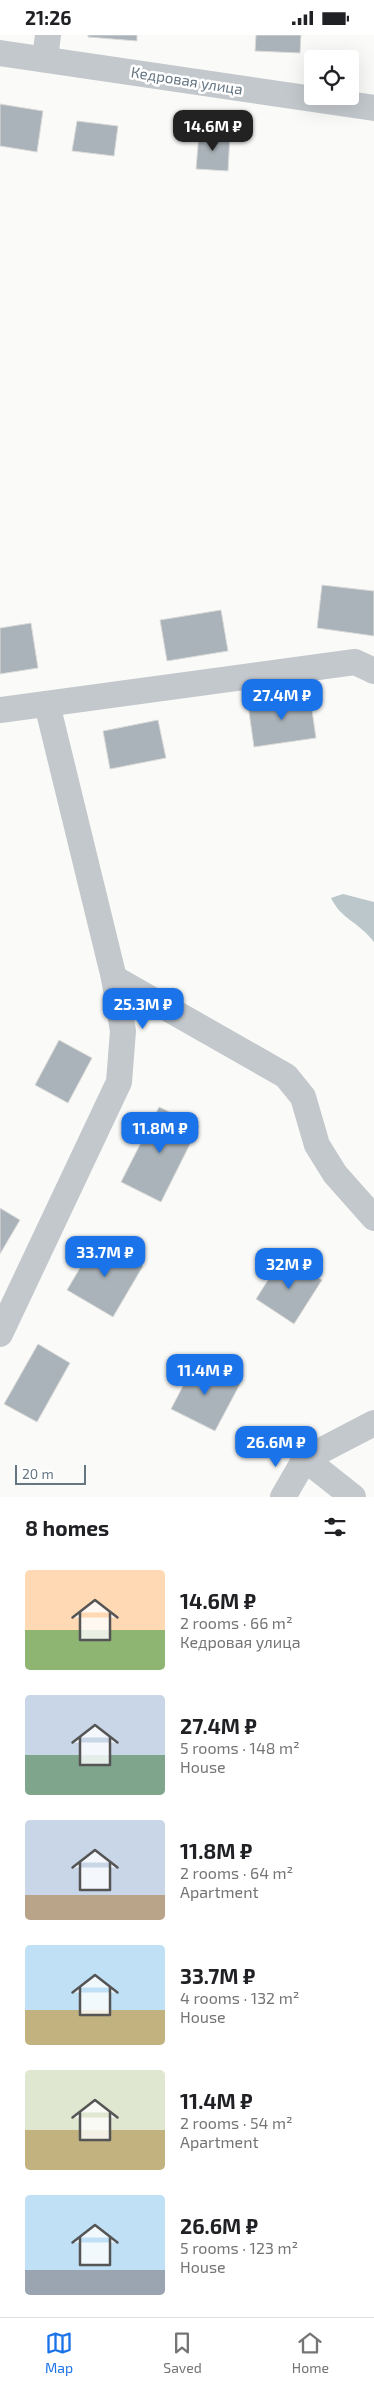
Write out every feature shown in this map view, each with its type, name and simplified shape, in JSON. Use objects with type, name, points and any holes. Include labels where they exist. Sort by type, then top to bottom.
[{"type":"street","name":"Кедровая улица","points":[[0,53],[47,47],[374,109]]},
{"type":"street","points":[[0,710],[355,662],[374,671]]},
{"type":"street","points":[[0,1334],[119,1082],[123,1031],[114,978],[46,704]]},
{"type":"street","points":[[114,978],[286,1076],[303,1097],[317,1145],[335,1174],[374,1217]]},
{"type":"street","points":[[283,1497],[306,1459],[374,1423]]},
{"type":"street","points":[[306,1459],[353,1497]]},
{"type":"shaded area","points":[[343,894],[374,902],[374,942],[335,905],[331,898]]},
{"type":"building","points":[[88,35],[137,35],[137,41],[88,37]]},
{"type":"building","points":[[256,35],[301,35],[300,53],[255,51]]},
{"type":"building","points":[[0,104],[43,111],[37,152],[0,146]]},
{"type":"building","points":[[77,121],[118,126],[114,156],[72,151]]},
{"type":"building","points":[[199,133],[230,135],[228,171],[196,169]]},
{"type":"building","points":[[322,585],[374,591],[374,636],[317,628]]},
{"type":"building","points":[[221,610],[228,651],[167,661],[160,620]]},
{"type":"building","points":[[31,623],[38,668],[0,674],[0,628]]},
{"type":"building","points":[[310,696],[316,738],[254,747],[248,705]]},
{"type":"building","points":[[158,720],[166,758],[110,769],[103,731]]},
{"type":"building","points":[[59,1040],[92,1058],[68,1103],[35,1085]]},
{"type":"building","points":[[159,1107],[199,1126],[161,1202],[121,1182]]},
{"type":"building","points":[[0,1208],[20,1220],[0,1254]]},
{"type":"building","points":[[97,1239],[143,1266],[113,1317],[67,1290]]},
{"type":"building","points":[[283,1256],[322,1280],[294,1324],[256,1299]]},
{"type":"building","points":[[38,1344],[70,1363],[37,1422],[4,1404]]},
{"type":"building","points":[[196,1361],[240,1384],[215,1431],[171,1409]]}]
